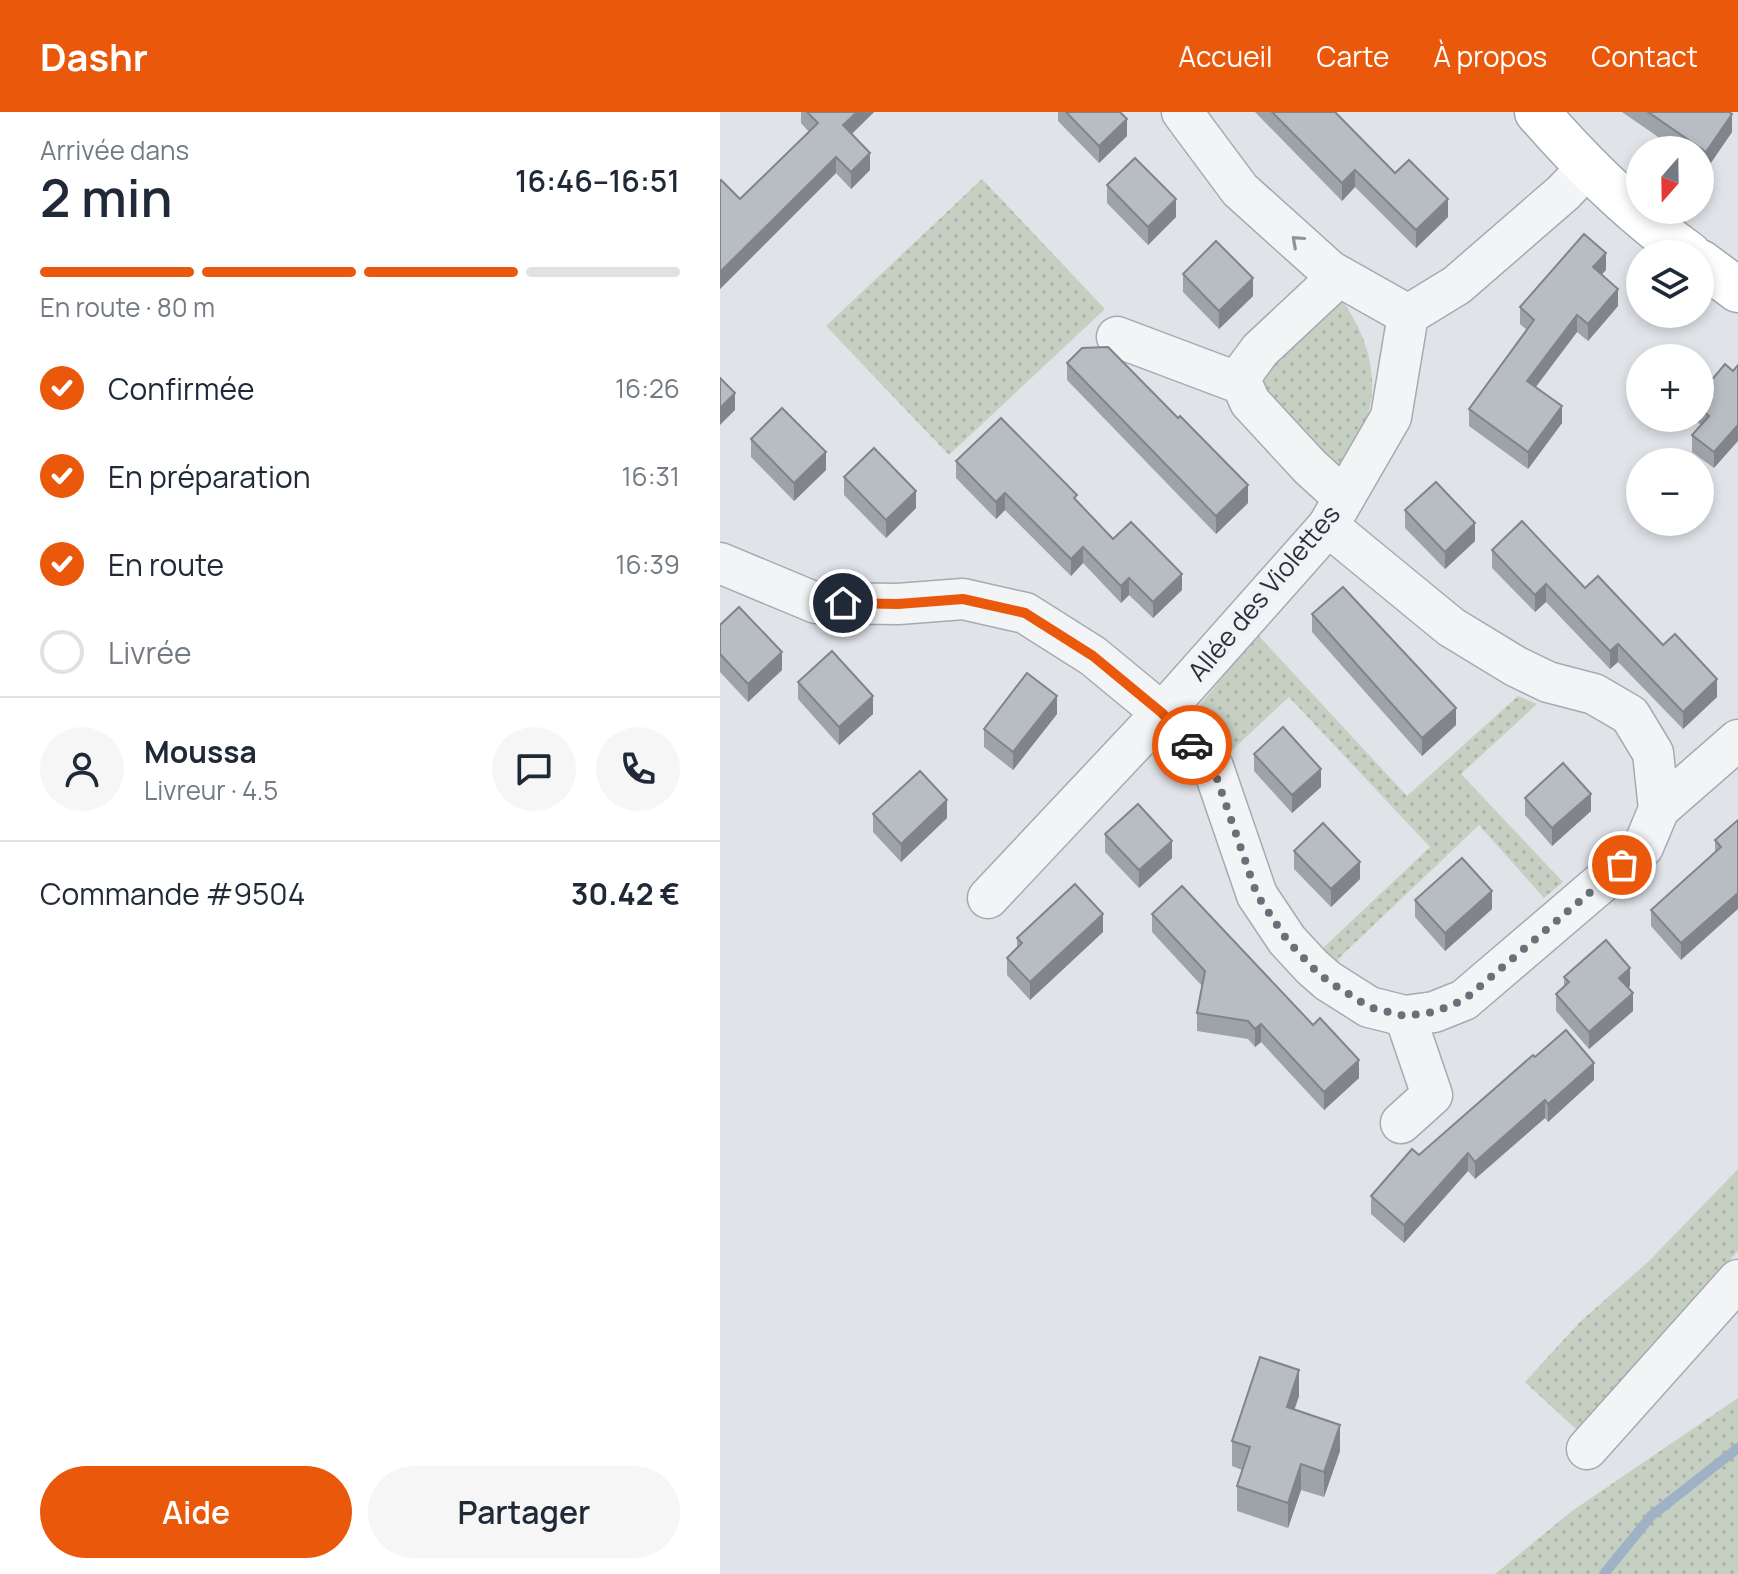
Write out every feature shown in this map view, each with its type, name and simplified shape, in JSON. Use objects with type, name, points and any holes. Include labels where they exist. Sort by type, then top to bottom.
[{"type":"main road","points":[[1537,112],[1589,166],[1670,240]]},
{"type":"main road","points":[[1714,272],[1738,290]]},
{"type":"street","points":[[1182,112],[1240,190],[1338,277],[1408,315],[1457,285],[1563,193],[1589,166]]},
{"type":"street","points":[[1338,277],[1260,350],[1243,373],[1242,384],[1250,402],[1310,467],[1372,564],[1464,635],[1515,666],[1548,682],[1594,694],[1630,715],[1653,753],[1659,809]]},
{"type":"street","name":"Allée des Violettes","points":[[988,898],[1162,713],[1336,512],[1391,417],[1408,315]]},
{"type":"street","points":[[1117,337],[1242,384]]},
{"type":"street","points":[[720,563],[816,603],[898,604],[963,599],[1025,613],[1093,656],[1162,713],[1213,767],[1257,895],[1287,940],[1328,981],[1369,1007],[1405,1016],[1434,1012],[1464,1000],[1643,847],[1659,809],[1738,740]]},
{"type":"street","points":[[1401,1123],[1432,1095],[1405,1016]]},
{"type":"street","points":[[1587,1449],[1738,1280]]},
{"type":"green space","points":[[982,179],[1105,309],[949,455],[826,326]]},
{"type":"green space","points":[[1339,297],[1365,343],[1372,394],[1363,428],[1341,467],[1332,468],[1255,381]]},
{"type":"green space","points":[[1257,634],[1407,796],[1518,696],[1537,704],[1461,774],[1563,882],[1544,898],[1479,825],[1338,959],[1337,964],[1323,948],[1430,847],[1289,697],[1218,763],[1192,721],[1193,714]]},
{"type":"green space","points":[[1738,1169],[1738,1251],[1577,1430],[1525,1382],[1580,1322],[1649,1261]]},
{"type":"green space","points":[[1738,1398],[1738,1574],[1495,1574],[1572,1511]]},
{"type":"building","points":[[807,112],[857,112],[843,125],[870,153],[851,172],[836,157],[720,272],[720,181],[740,199],[818,123]]},
{"type":"building","points":[[1066,112],[1120,112],[1127,119],[1099,146]]},
{"type":"building","points":[[1272,112],[1335,112],[1395,173],[1409,160],[1448,199],[1416,230],[1355,170],[1342,183]]},
{"type":"building","points":[[1648,112],[1732,114],[1714,140],[1714,136],[1683,136]]},
{"type":"building","points":[[1135,158],[1176,199],[1148,227],[1107,185]]},
{"type":"building","points":[[1584,234],[1606,253],[1593,267],[1618,289],[1588,324],[1577,315],[1527,381],[1562,406],[1528,452],[1469,409],[1534,320],[1520,307]]},
{"type":"building","points":[[1216,241],[1253,278],[1219,311],[1183,274]]},
{"type":"building","points":[[1108,347],[1248,485],[1216,516],[1067,363],[1082,348]]},
{"type":"building","points":[[1725,364],[1733,371],[1738,365],[1738,425],[1714,452],[1714,448],[1709,448],[1692,435],[1695,432],[1714,432],[1714,377]]},
{"type":"building","points":[[720,378],[735,393],[720,408]]},
{"type":"building","points":[[782,408],[826,452],[794,483],[751,439]]},
{"type":"building","points":[[1001,418],[1077,495],[1074,498],[1113,539],[1131,522],[1182,574],[1153,602],[1129,578],[1121,586],[1083,547],[1071,559],[1005,493],[996,502],[956,461]]},
{"type":"building","points":[[874,448],[916,491],[886,520],[844,477]]},
{"type":"building","points":[[1436,482],[1475,523],[1445,552],[1405,510]]},
{"type":"building","points":[[1522,521],[1585,588],[1598,576],[1663,645],[1675,634],[1717,679],[1683,712],[1618,644],[1610,651],[1546,584],[1535,595],[1492,550]]},
{"type":"building","points":[[1343,587],[1456,708],[1422,738],[1312,614]]},
{"type":"building","points":[[739,607],[782,652],[748,684],[720,654],[720,625]]},
{"type":"building","points":[[832,651],[873,696],[839,727],[798,682]]},
{"type":"building","points":[[1027,673],[1057,696],[1013,752],[984,729]]},
{"type":"building","points":[[1283,727],[1321,769],[1292,795],[1254,754]]},
{"type":"building","points":[[1563,763],[1591,794],[1552,828],[1525,798]]},
{"type":"building","points":[[920,771],[947,800],[901,844],[873,814]]},
{"type":"building","points":[[1138,804],[1172,841],[1139,870],[1105,834]]},
{"type":"building","points":[[1738,820],[1738,893],[1681,943],[1651,910],[1721,847],[1715,840]]},
{"type":"building","points":[[1323,823],[1360,862],[1331,889],[1294,851]]},
{"type":"building","points":[[1462,858],[1492,891],[1445,933],[1415,900]]},
{"type":"building","points":[[1075,884],[1103,914],[1030,982],[1007,958],[1022,943],[1017,938]]},
{"type":"building","points":[[1182,886],[1313,1025],[1320,1018],[1359,1060],[1324,1092],[1261,1024],[1255,1029],[1248,1021],[1197,1013],[1205,971],[1152,914]]},
{"type":"building","points":[[1606,940],[1630,968],[1619,978],[1633,993],[1589,1032],[1556,994],[1569,982],[1564,977]]},
{"type":"building","points":[[1566,1030],[1594,1063],[1548,1104],[1545,1100],[1475,1162],[1468,1153],[1404,1225],[1371,1196],[1412,1149],[1419,1155]]},
{"type":"building","points":[[1260,1357],[1299,1370],[1287,1407],[1340,1425],[1324,1472],[1301,1464],[1288,1503],[1237,1486],[1250,1447],[1232,1441]]},
{"type":"waterway","points":[[1604,1574],[1651,1516],[1738,1448]]},
{"type":"way so far","points":[[1192,745],[1213,767],[1257,895],[1287,940],[1328,981],[1369,1007],[1405,1016],[1434,1012],[1464,1000],[1622,865]]},
{"type":"route","points":[[843,603],[898,604],[963,599],[1025,613],[1093,656],[1162,713],[1192,745]]}]
